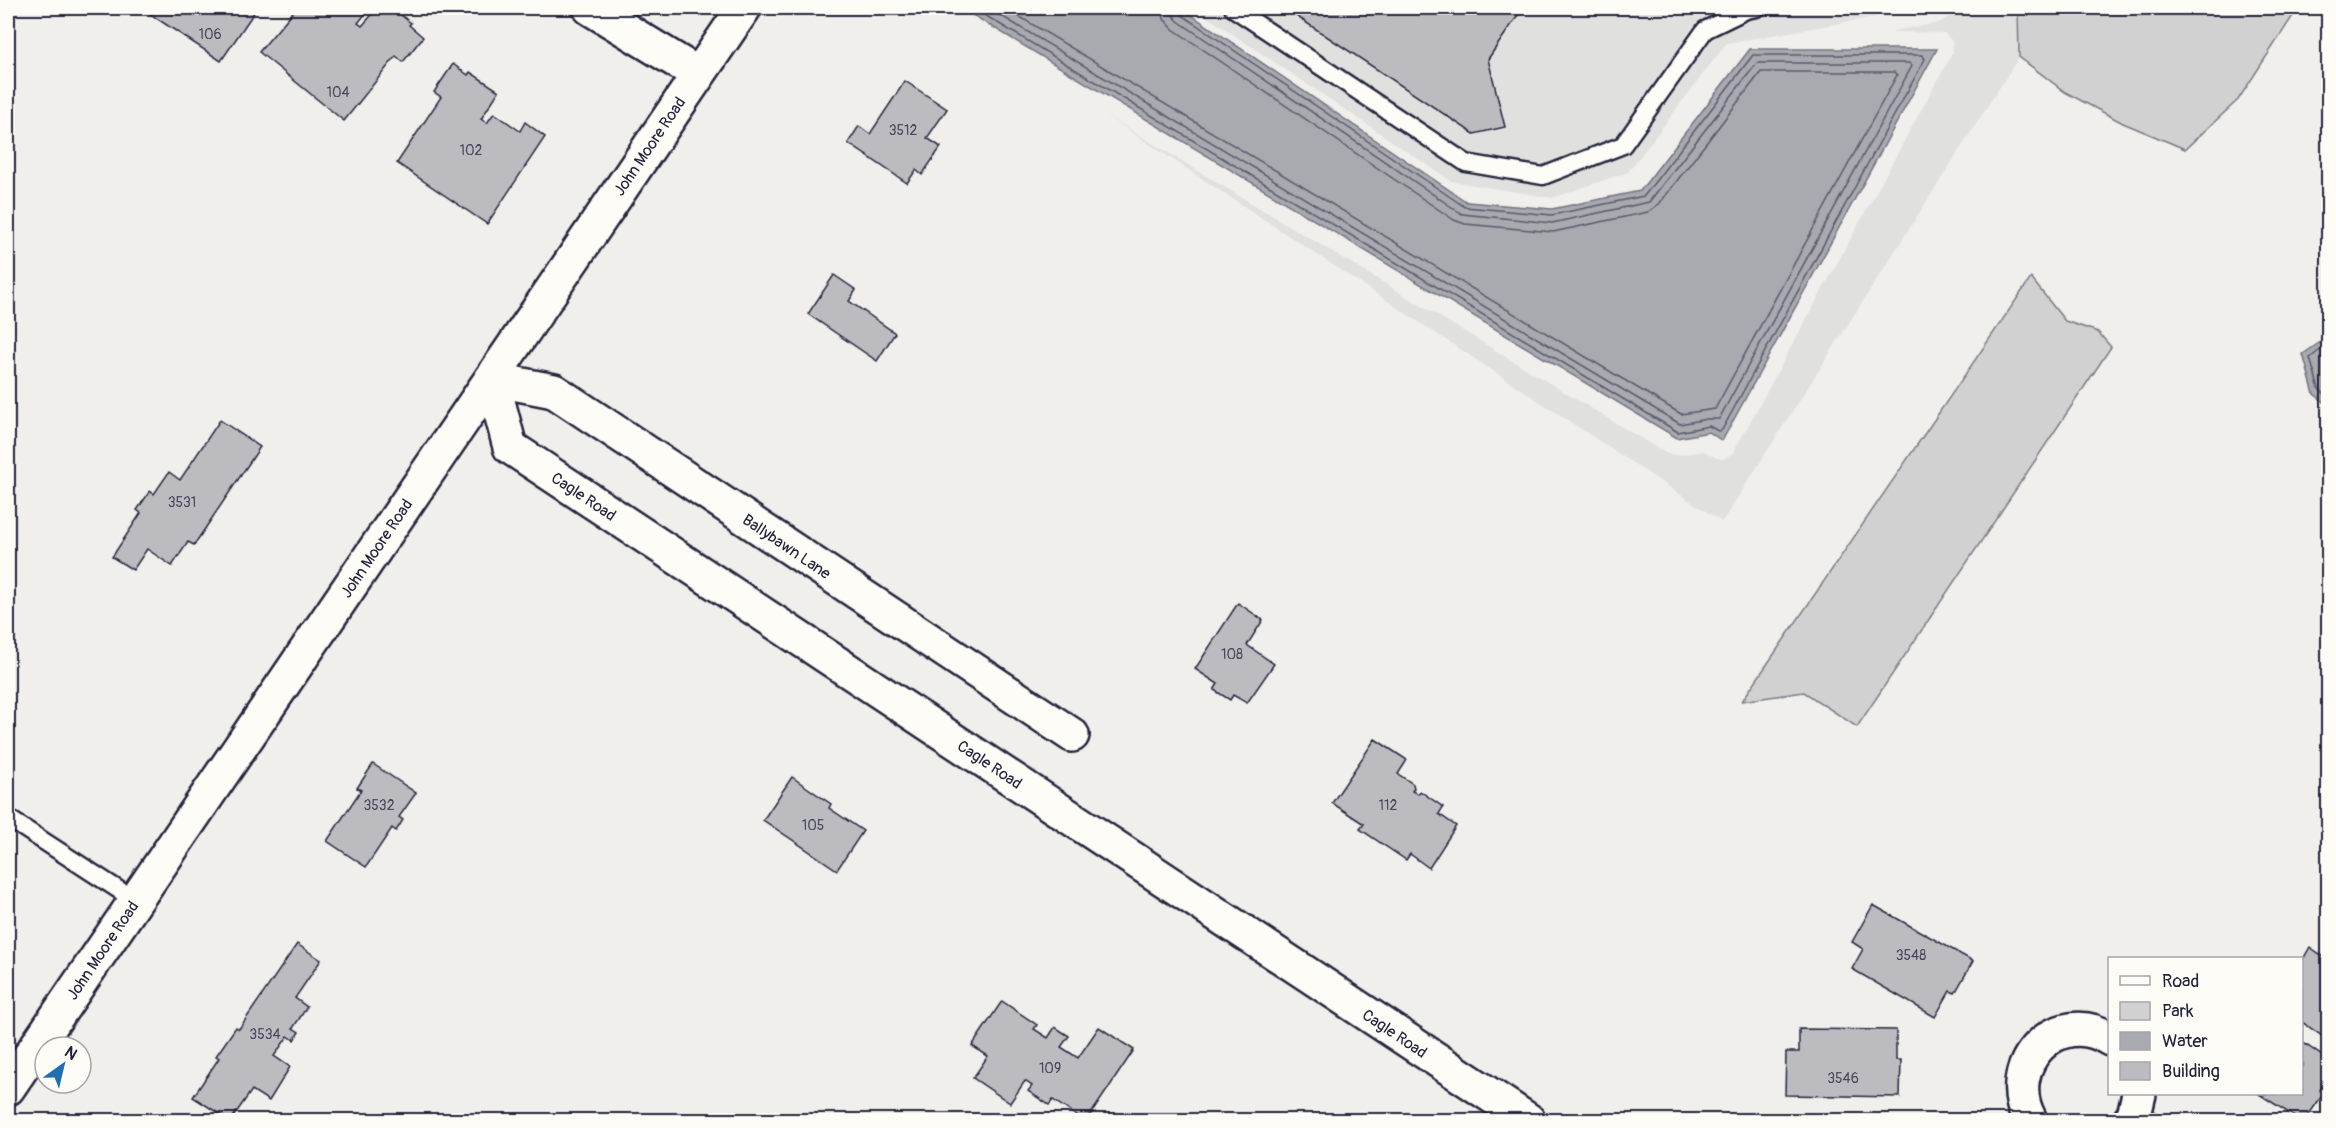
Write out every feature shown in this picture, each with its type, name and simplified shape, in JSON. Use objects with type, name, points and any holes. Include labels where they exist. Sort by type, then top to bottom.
[{"type":"street","points":[[590,8],[698,74]]},
{"type":"street","name":"John Moore Road","points":[[8,1088],[744,8]]},
{"type":"street","name":"Ballybawn Lane","points":[[492,379],[554,391],[1072,735]]},
{"type":"street","name":"Cagle Road","points":[[492,379],[510,447],[1528,1120]]},
{"type":"street","points":[[2030,1120],[2024,1110],[2020,1091],[2022,1071],[2031,1053],[2046,1039],[2064,1031],[2083,1030],[2102,1034],[2108,1038]]},
{"type":"street","points":[[2130,1120],[2134,1115],[2139,1095]]},
{"type":"lane","points":[[1233,8],[1466,164],[1544,176],[1623,145],[1705,30],[1746,10],[1757,8]]},
{"type":"lane","points":[[8,818],[136,901]]},
{"type":"shaded area","points":[[1194,8],[1927,8],[1727,43],[1628,172],[1552,198],[1451,181]]},
{"type":"shaded area","points":[[1956,8],[2018,8],[2019,57],[1722,522],[1104,114],[1667,454],[1678,455],[1704,451],[1723,459],[1733,453],[1953,52],[1952,41],[1944,33],[1887,32],[1939,23],[1951,15]]},
{"type":"green space","points":[[2018,8],[2298,8],[2238,100],[2185,149],[2123,123],[2065,92],[2019,57]]},
{"type":"green space","points":[[2031,278],[2065,321],[2098,332],[2111,347],[1857,727],[1804,692],[1742,701]]},
{"type":"water","points":[[961,8],[1181,8],[1467,202],[1552,209],[1640,191],[1750,49],[1937,49],[1722,441],[1709,432],[1677,438]]},
{"type":"water","points":[[2319,343],[2328,345],[2328,405],[2314,394],[2303,354]]},
{"type":"building","points":[[141,8],[257,8],[221,61]]},
{"type":"building","points":[[296,8],[361,8],[367,12],[358,23],[362,26],[378,8],[392,8],[411,23],[409,25],[423,37],[403,62],[396,56],[344,121],[259,52]]},
{"type":"building","points":[[1284,8],[1523,8],[1488,59],[1505,127],[1474,134]]},
{"type":"building","points":[[453,64],[468,75],[470,72],[499,91],[481,119],[487,123],[494,113],[520,131],[525,122],[545,137],[487,224],[397,163],[441,97],[434,92]]},
{"type":"building","points":[[905,81],[947,109],[927,138],[941,147],[922,175],[916,170],[907,183],[848,143],[859,126],[870,134]]},
{"type":"building","points":[[834,275],[856,290],[849,301],[895,333],[877,361],[808,314]]},
{"type":"building","points":[[220,420],[260,447],[194,545],[188,542],[172,566],[147,549],[133,570],[112,557],[141,513],[137,510],[150,491],[154,494],[169,472],[180,480]]},
{"type":"building","points":[[1238,603],[1263,620],[1247,645],[1274,664],[1247,703],[1233,695],[1230,700],[1214,690],[1218,684],[1195,669]]},
{"type":"building","points":[[1375,739],[1407,760],[1398,774],[1413,784],[1412,791],[1418,794],[1420,791],[1443,807],[1439,814],[1456,826],[1429,868],[1410,854],[1406,860],[1360,829],[1364,824],[1332,803]]},
{"type":"building","points":[[373,764],[416,793],[399,817],[403,820],[396,831],[392,828],[366,867],[327,841],[361,790],[357,788]]},
{"type":"building","points":[[792,777],[831,804],[829,808],[863,831],[837,870],[763,820]]},
{"type":"building","points":[[1873,905],[1973,961],[1955,993],[1950,991],[1935,1017],[1852,969],[1863,949],[1852,942]]},
{"type":"building","points":[[297,944],[321,960],[295,998],[307,1007],[293,1028],[299,1032],[294,1040],[288,1036],[274,1056],[290,1067],[269,1101],[252,1090],[229,1120],[193,1097],[219,1058],[216,1056],[236,1027],[239,1029]]},
{"type":"building","points":[[2310,947],[2328,960],[2328,1040],[2303,1023],[2303,959]]},
{"type":"building","points":[[1002,1001],[1037,1025],[1034,1029],[1048,1038],[1055,1027],[1069,1036],[1061,1047],[1078,1058],[1099,1027],[1134,1050],[1087,1120],[1083,1120],[1053,1100],[1049,1105],[1028,1091],[1032,1086],[1025,1081],[1010,1103],[973,1078],[988,1056],[972,1046]]},
{"type":"building","points":[[1799,1029],[1896,1030],[1896,1060],[1901,1060],[1900,1097],[1785,1095],[1786,1052],[1799,1052]]},
{"type":"building","points":[[2303,1043],[2328,1060],[2328,1077],[2320,1090],[2324,1093],[2305,1120],[2300,1120],[2261,1095],[2303,1095]]}]
